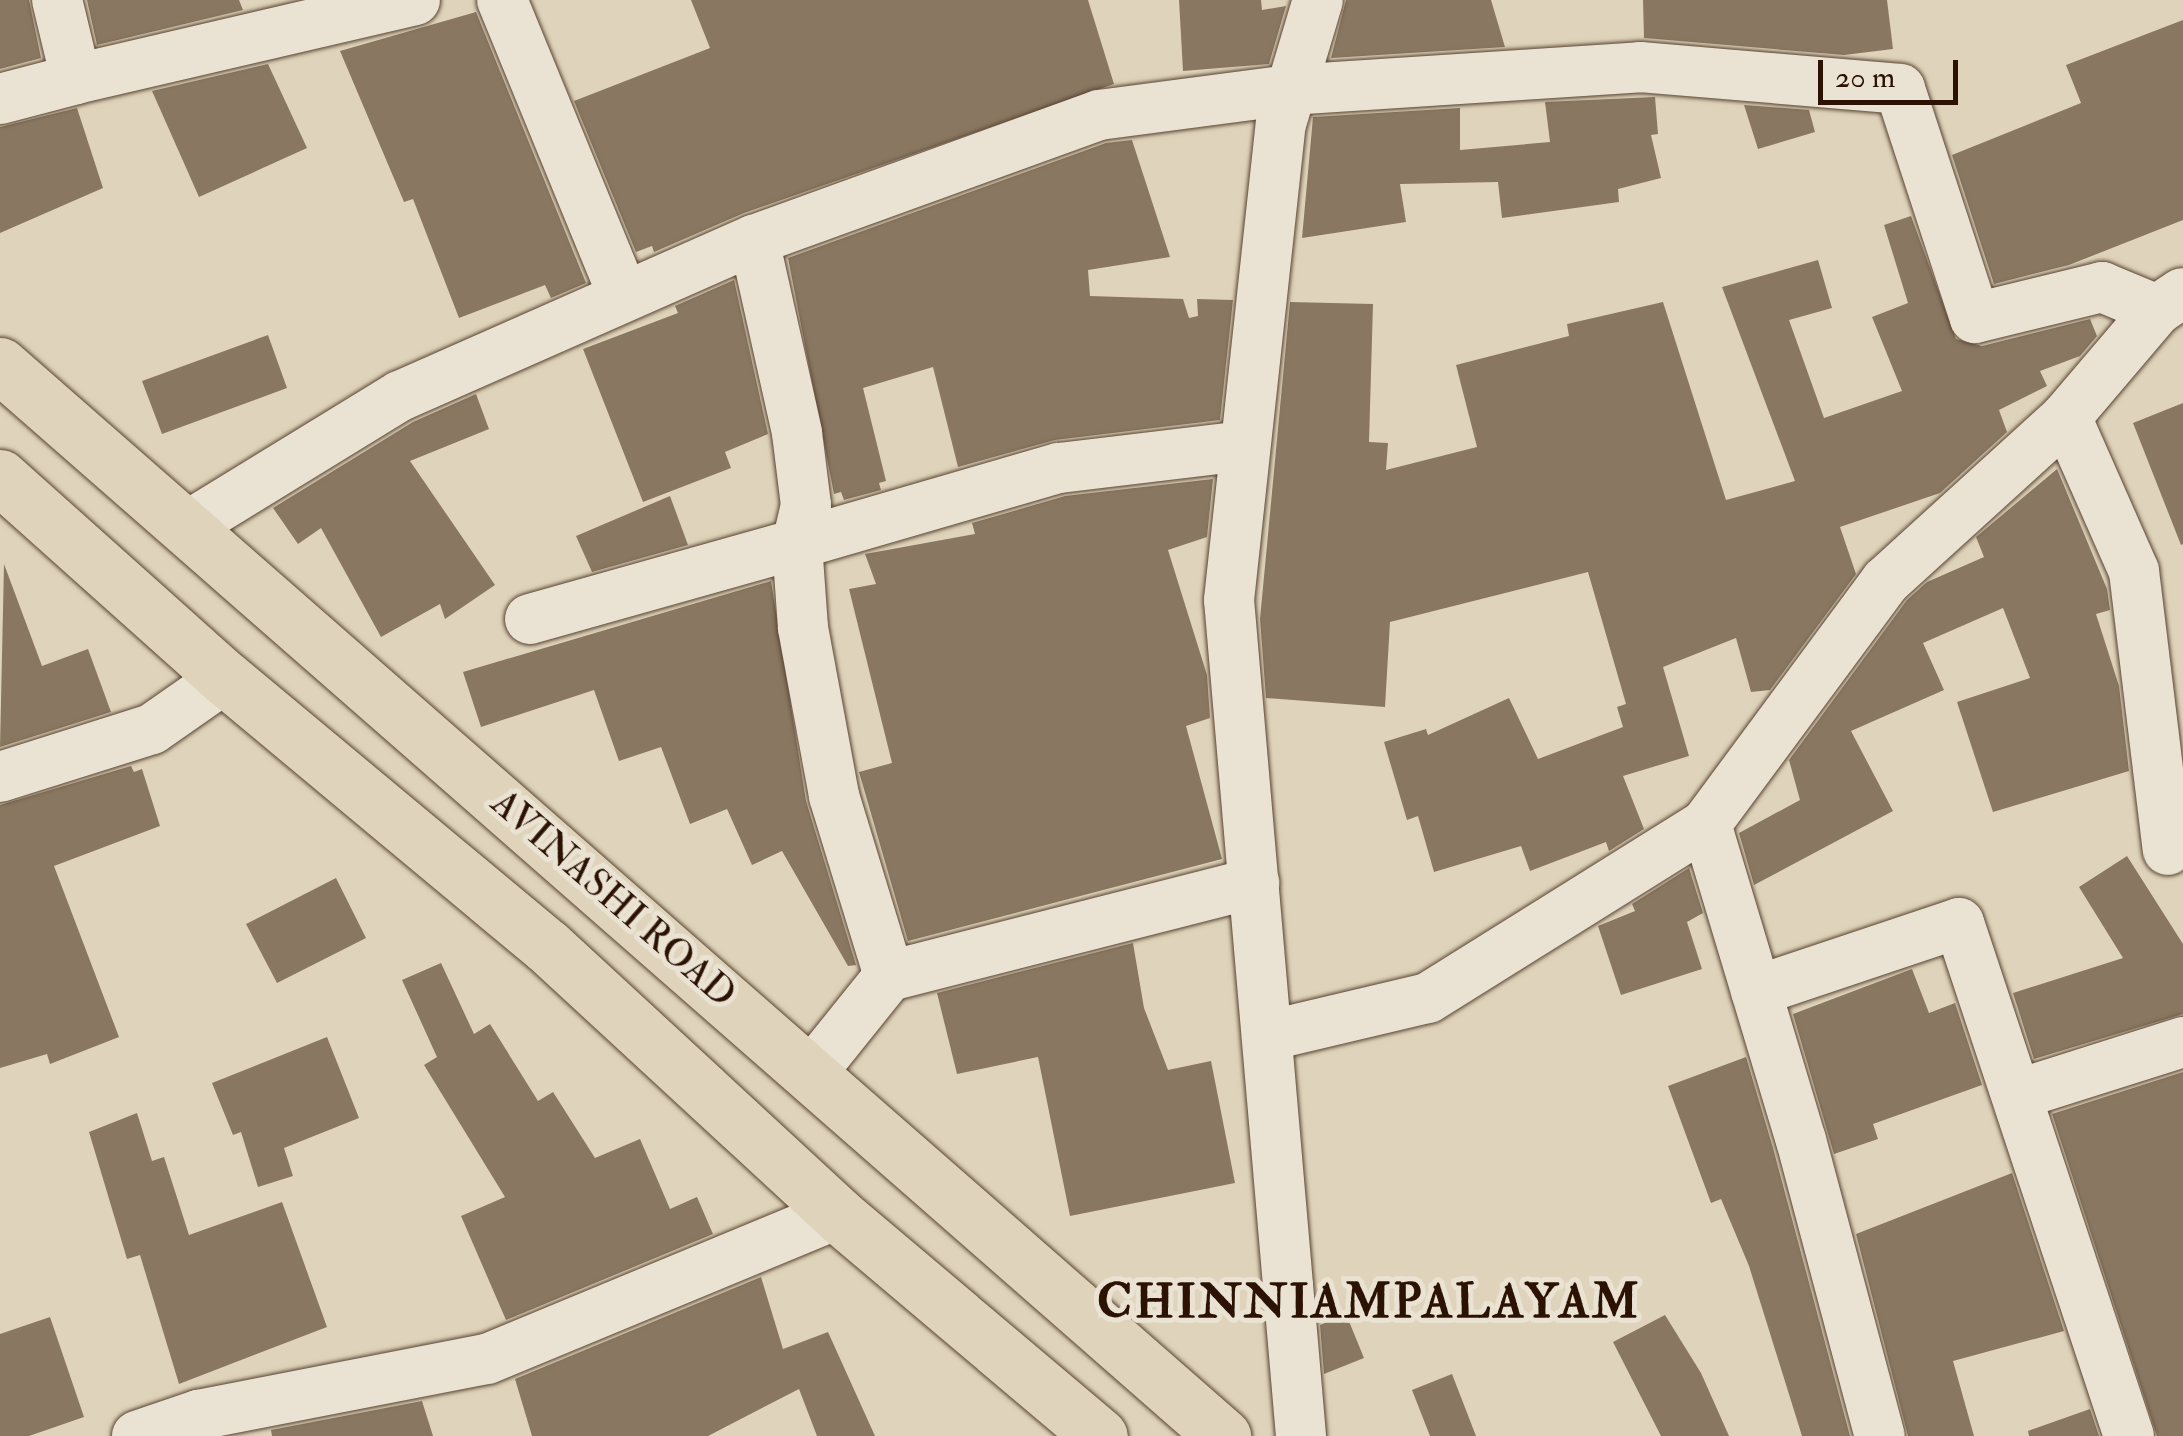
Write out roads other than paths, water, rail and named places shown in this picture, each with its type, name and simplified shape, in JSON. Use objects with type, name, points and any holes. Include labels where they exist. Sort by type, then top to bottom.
[{"type":"main road","name":"AVINASHI ROAD","points":[[0,366],[1223,1436]]},
{"type":"main road","name":"AVINASHI ROAD","points":[[0,477],[225,678],[547,946],[837,1214],[1100,1436]]},
{"type":"street","points":[[57,0],[81,78]]},
{"type":"street","points":[[0,98],[415,0]]},
{"type":"street","points":[[502,0],[621,294]]},
{"type":"street","points":[[1301,1436],[1229,600],[1285,107],[1318,0]]},
{"type":"street","points":[[186,527],[400,396],[621,294],[754,240],[1100,115],[1285,107],[1640,67],[1900,90],[1975,318],[2102,287],[2172,300]]},
{"type":"street","points":[[754,240],[773,306],[798,433],[806,505],[797,544],[803,628],[834,796],[889,976]]},
{"type":"street","points":[[1267,1036],[1428,998],[1706,824],[1886,581],[2066,417],[2172,300]]},
{"type":"street","points":[[2066,417],[2134,571],[2168,850]]},
{"type":"street","points":[[530,619],[1059,468],[1247,430]]},
{"type":"street","points":[[0,776],[152,730],[225,678]]},
{"type":"street","points":[[1706,824],[1880,1436]]},
{"type":"street","points":[[811,1072],[889,976],[1254,883]]},
{"type":"street","points":[[1756,991],[1959,923],[2019,1094],[2129,1436]]},
{"type":"street","points":[[2019,1094],[2183,1042]]},
{"type":"street","points":[[137,1436],[198,1415],[487,1359],[837,1214]]},
{"type":"district","name":"CHINNIAMPALAYAM","points":[[1369,1303]]}]
